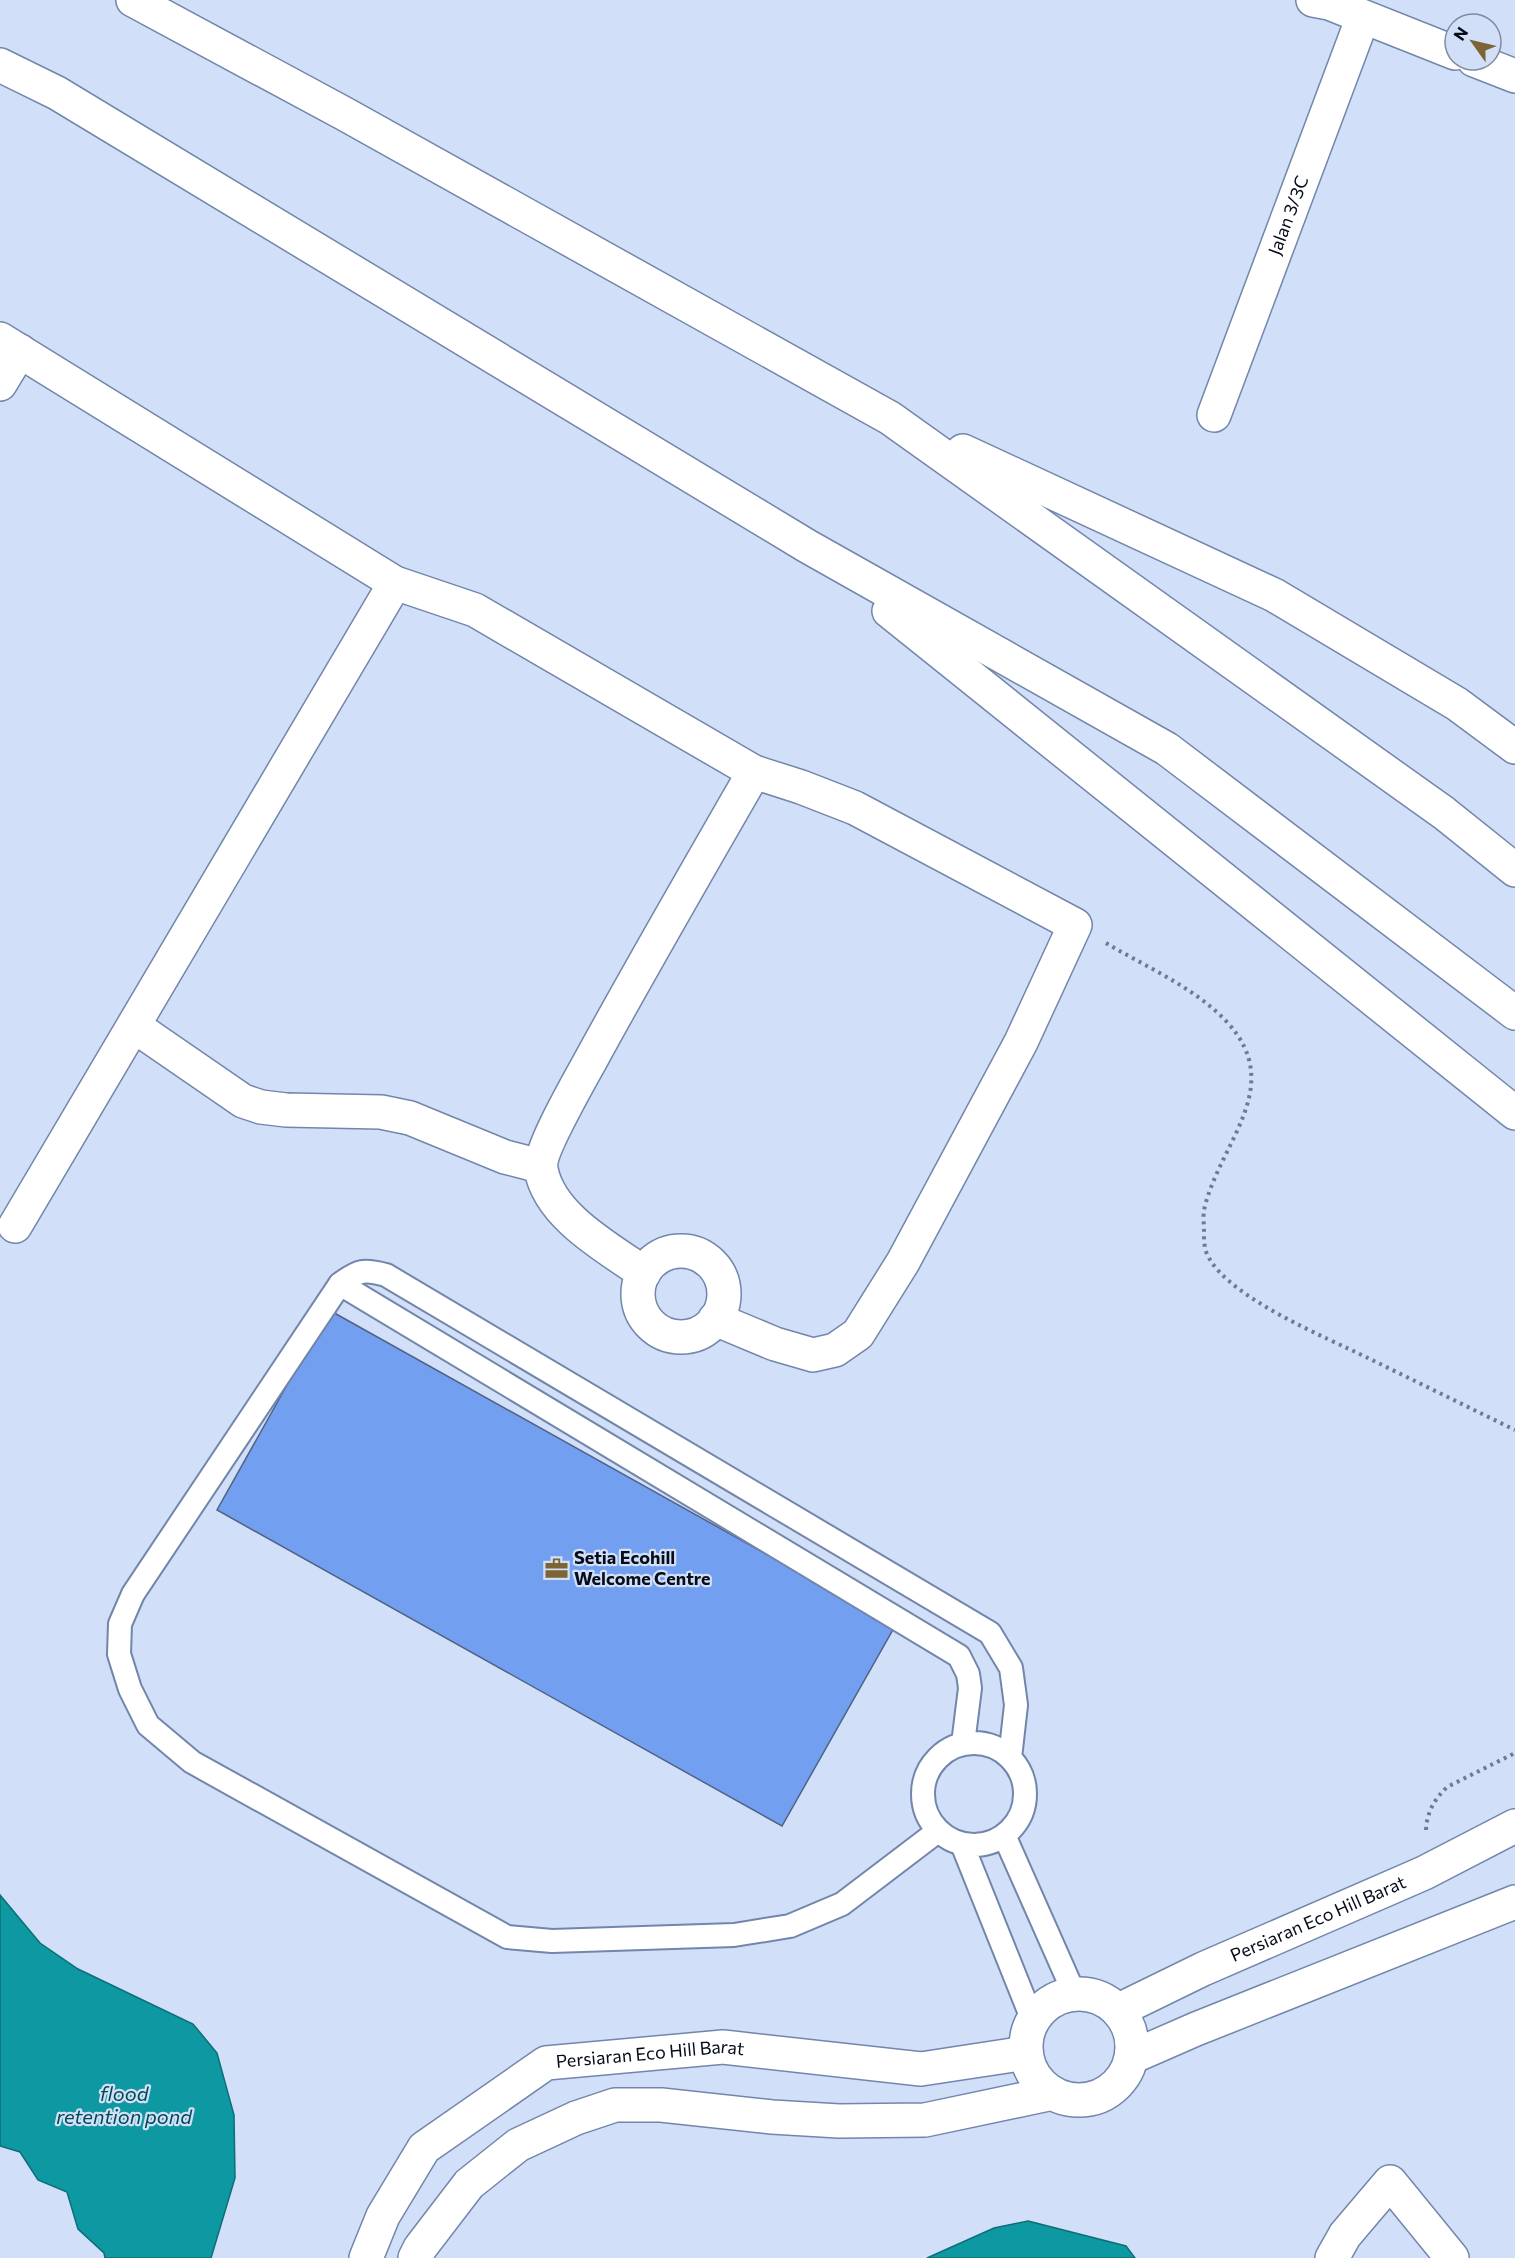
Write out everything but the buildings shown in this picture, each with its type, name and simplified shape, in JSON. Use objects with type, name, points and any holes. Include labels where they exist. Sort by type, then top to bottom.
[{"type":"street","points":[[133,0],[343,113],[891,418],[1274,595],[1457,704],[1515,747]]},
{"type":"street","points":[[1313,0],[1329,3],[1443,48]]},
{"type":"street","name":"Jalan 3/3C","points":[[1214,415],[1363,17]]},
{"type":"street","points":[[0,65],[57,93],[807,546],[1167,749],[1515,1013]]},
{"type":"street","points":[[0,384],[10,345],[395,583],[475,610],[754,772],[855,808],[1075,925],[1016,1052],[903,1262],[858,1334],[835,1350],[813,1355],[775,1344],[715,1319]]},
{"type":"street","points":[[891,418],[1435,806],[1515,870]]},
{"type":"street","points":[[807,546],[1515,1113]]},
{"type":"street","points":[[15,1226],[395,583]]},
{"type":"street","points":[[644,1274],[586,1232],[563,1211],[550,1195],[540,1166],[563,1111],[645,961],[754,772]]},
{"type":"street","points":[[134,1026],[243,1101],[261,1107],[286,1110],[381,1112],[410,1118],[505,1157],[540,1166]]},
{"type":"street","points":[[686,1251],[700,1255],[712,1264],[722,1284],[722,1306],[715,1319],[704,1330],[691,1336],[676,1337],[661,1333],[649,1324],[641,1311],[638,1297],[640,1282],[644,1274],[646,1268],[657,1258],[671,1252],[686,1251]]},
{"type":"street","name":"Persiaran Eco Hill Barat","points":[[1119,2010],[1203,1969],[1424,1873],[1515,1826]]},
{"type":"street","points":[[1132,2057],[1196,2029],[1515,1902]]},
{"type":"street","points":[[1074,1993],[1090,1994],[1106,2000],[1119,2010],[1128,2024],[1133,2041],[1132,2057],[1126,2073],[1116,2086],[1101,2096],[1085,2100],[1069,2100],[1053,2093],[1040,2083],[1030,2069],[1026,2053],[1027,2036],[1033,2020],[1043,2007],[1057,1998],[1074,1993]]},
{"type":"street","name":"Persiaran Eco Hill Barat","points":[[366,2258],[383,2216],[424,2148],[546,2063],[723,2047],[921,2069],[1026,2053]]},
{"type":"street","points":[[415,2258],[420,2248],[469,2184],[518,2145],[576,2118],[615,2105],[661,2105],[772,2117],[839,2121],[925,2120],[1053,2093]]},
{"type":"street","points":[[1332,2258],[1345,2235],[1390,2182],[1452,2258]]},
{"type":"lane","points":[[938,1831],[842,1904],[790,1926],[734,1935],[552,1941],[507,1937],[192,1762],[148,1725],[130,1689],[119,1654],[120,1624],[133,1594],[340,1284],[354,1273],[368,1270],[386,1275],[990,1633],[1011,1668],[1016,1705],[1010,1758]]},
{"type":"lane","points":[[340,1284],[959,1656],[968,1674],[970,1688],[963,1744]]},
{"type":"lane","points":[[980,1743],[996,1748],[1010,1758],[1020,1772],[1024,1789],[1023,1806],[1016,1822],[1004,1834],[991,1842],[976,1845],[962,1844],[948,1839],[928,1818],[923,1803],[923,1788],[927,1773],[936,1759],[948,1749],[963,1744],[980,1743]]},
{"type":"lane","points":[[1004,1834],[1074,1993]]},
{"type":"lane","points":[[962,1844],[1033,2020]]},
{"type":"path","points":[[1075,925],[1199,997],[1227,1022],[1242,1041],[1249,1056],[1252,1072],[1250,1097],[1210,1191],[1204,1211],[1204,1247],[1217,1270],[1233,1285],[1272,1311],[1515,1430]]},
{"type":"path","points":[[1424,1873],[1426,1817],[1438,1796],[1447,1787],[1515,1753]]},
{"type":"water","name":"flood retention pond","points":[[0,1895],[40,1943],[78,1969],[193,2024],[217,2053],[234,2115],[235,2178],[211,2258],[105,2258],[104,2253],[78,2229],[67,2192],[38,2180],[20,2152],[0,2146]]},
{"type":"water","points":[[1028,2221],[1126,2246],[1135,2258],[927,2258],[994,2228]]},
{"type":"place","name":"Setia Ecohill Welcome Centre","points":[[556,1568]]}]
